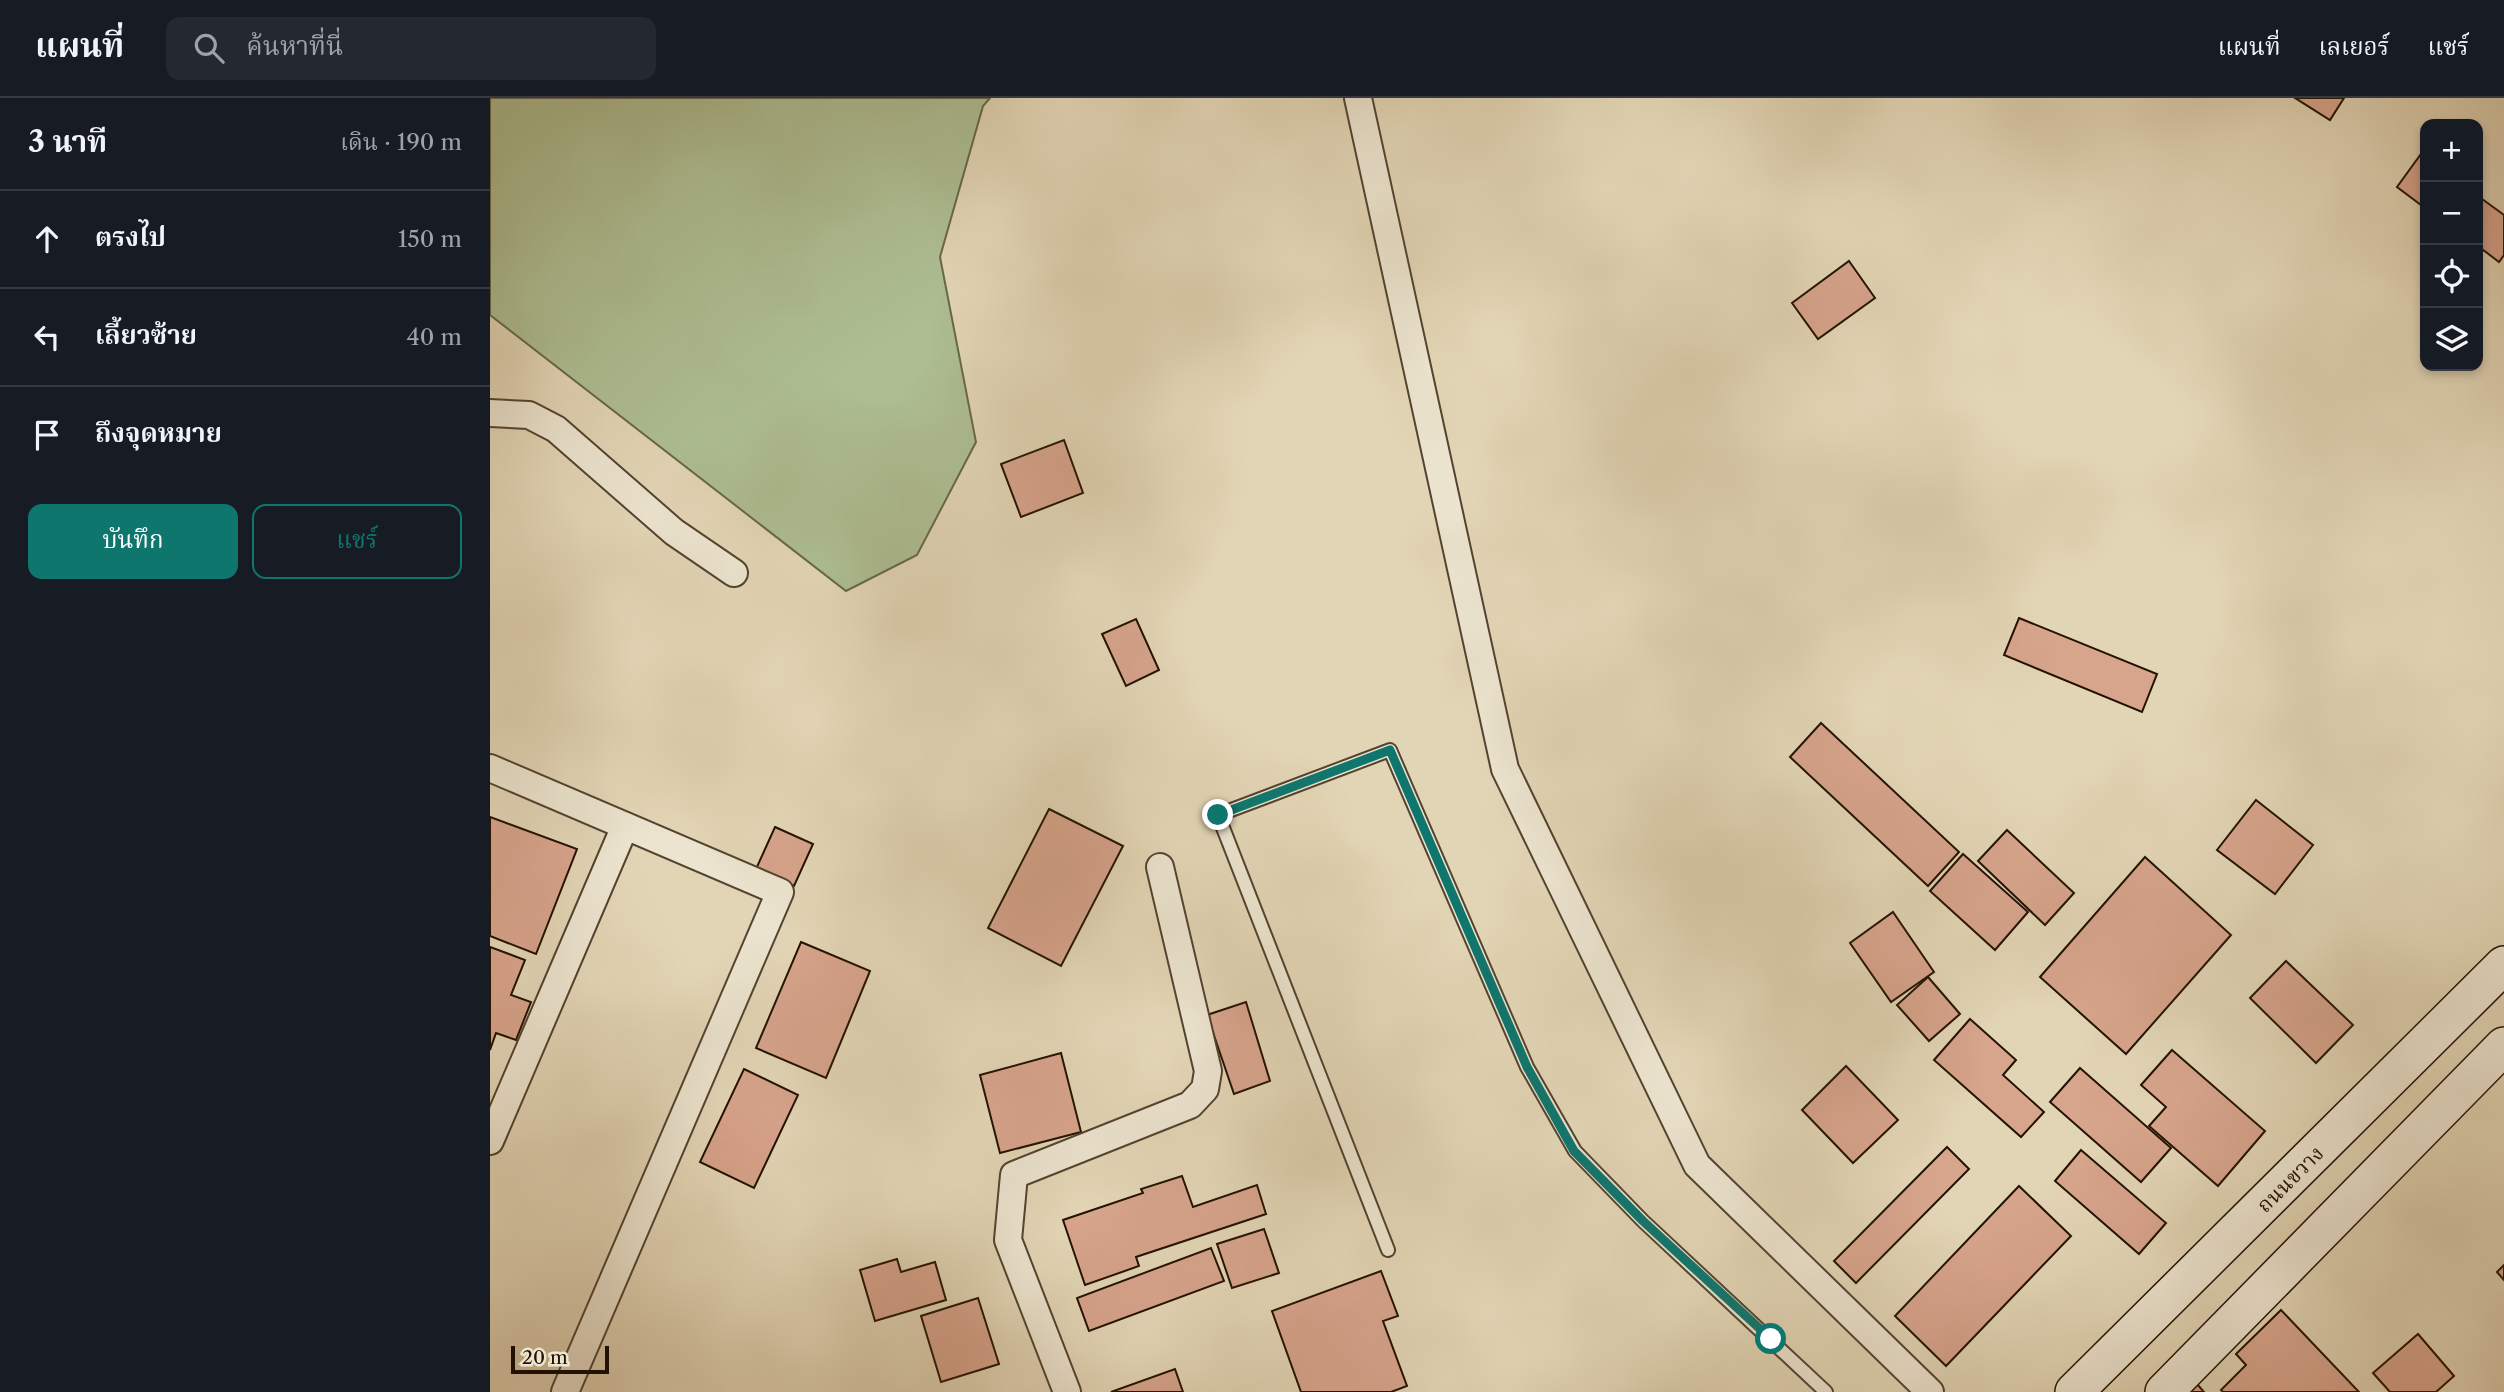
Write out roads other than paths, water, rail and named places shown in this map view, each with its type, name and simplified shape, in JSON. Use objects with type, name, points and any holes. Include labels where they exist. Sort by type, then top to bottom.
[{"type":"main road","name":"ถนนขวาง","points":[[2074,1392],[2504,965]]},
{"type":"main road","points":[[2427,1044],[2465,1086]]},
{"type":"main road","points":[[2164,1392],[2504,1046]]},
{"type":"street","points":[[1358,98],[1505,769],[1697,1165],[1930,1392]]},
{"type":"street","points":[[490,412],[529,415],[556,429],[674,532],[734,573]]},
{"type":"street","points":[[490,768],[780,892],[565,1392]]},
{"type":"street","points":[[490,1141],[501,1086],[625,826]]},
{"type":"street","points":[[1067,1392],[1008,1240],[1014,1175],[1190,1105],[1205,1089],[1208,1071],[1160,867]]},
{"type":"lane","points":[[1388,1250],[1218,815],[1390,750],[1527,1067],[1574,1151],[1643,1221],[1826,1392]]}]
